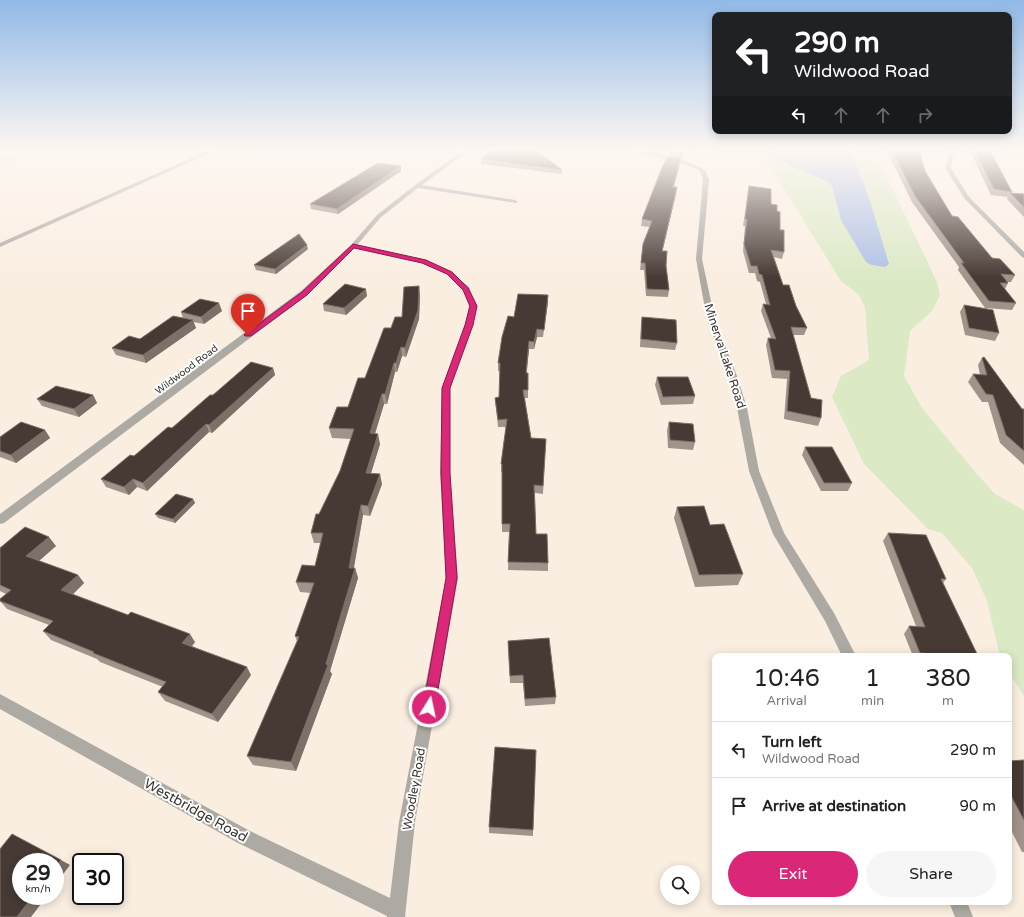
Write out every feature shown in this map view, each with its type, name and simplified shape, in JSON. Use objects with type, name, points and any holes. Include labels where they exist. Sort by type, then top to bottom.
[{"type":"street","points":[[0,245],[122,192]]},
{"type":"street","name":"Wildwood Road","points":[[0,520],[304,293],[353,246],[378,216],[409,192]]},
{"type":"street","points":[[452,192],[515,202]]},
{"type":"street","name":"Minerva Lake Road","points":[[705,192],[699,259],[710,320],[733,376],[742,408],[754,471],[779,534],[830,618],[848,653]]},
{"type":"street","points":[[962,192],[966,198],[1024,256]]},
{"type":"street","name":"Woodley Road","points":[[353,246],[424,261],[450,273],[466,289],[474,306],[469,325],[446,388],[445,473],[452,578],[407,822],[397,914]]},
{"type":"street","name":"Westbridge Road","points":[[0,701],[244,837],[397,914]]},
{"type":"street","points":[[959,905],[964,917]]},
{"type":"green space","points":[[786,192],[850,192],[869,198],[867,192],[894,192],[937,282],[940,295],[933,310],[910,331],[904,376],[922,408],[977,474],[995,494],[1024,510],[1024,696],[1012,677],[1012,653],[999,653],[987,601],[972,568],[942,533],[928,529],[864,464],[832,397],[841,376],[869,360],[865,307],[858,294],[841,281]]},
{"type":"water","points":[[834,192],[867,192],[889,264],[885,267],[872,265],[866,262],[841,220]]},
{"type":"building","points":[[330,192],[363,192],[337,209],[310,204]]},
{"type":"building","points":[[653,192],[676,192],[662,251],[667,251],[666,266],[669,290],[647,289],[645,263],[641,263],[643,244],[652,221],[642,219]]},
{"type":"building","points":[[748,192],[771,192],[771,204],[777,205],[777,211],[780,212],[780,230],[784,230],[784,252],[771,250],[783,285],[789,285],[796,306],[807,328],[791,327],[811,398],[822,400],[821,418],[787,411],[790,371],[775,370],[768,338],[776,339],[763,304],[770,305],[762,275],[759,274],[757,266],[751,266],[744,244],[747,219],[745,219]]},
{"type":"building","points":[[913,192],[937,192],[952,216],[958,217],[992,258],[1000,259],[1015,275],[1001,274],[1008,283],[1000,283],[1016,303],[989,301],[961,263],[964,263]]},
{"type":"building","points":[[1010,193],[1024,194],[1024,207]]},
{"type":"building","points":[[299,234],[307,245],[275,269],[254,265]]},
{"type":"building","points":[[345,284],[366,289],[344,308],[323,304]]},
{"type":"building","points":[[419,286],[418,310],[405,348],[401,347],[396,363],[394,363],[385,394],[382,394],[370,433],[378,434],[366,473],[380,474],[368,506],[361,505],[349,568],[355,568],[326,664],[328,665],[291,762],[247,756],[299,637],[295,636],[314,583],[296,582],[302,565],[315,566],[323,533],[311,533],[316,514],[319,514],[340,471],[354,429],[329,428],[337,407],[348,407],[358,378],[365,378],[384,328],[391,328],[395,317],[402,317],[404,287]]},
{"type":"building","points":[[518,294],[548,295],[544,330],[537,329],[534,342],[529,341],[526,373],[528,373],[528,390],[523,390],[531,438],[546,439],[543,486],[534,485],[536,534],[547,534],[548,563],[508,562],[510,524],[502,524],[501,464],[507,419],[498,420],[495,398],[499,397],[500,363],[498,363],[502,337],[508,316],[514,317]]},
{"type":"building","points":[[200,299],[219,303],[201,317],[181,312]]},
{"type":"building","points":[[964,305],[993,310],[999,333],[969,328]]},
{"type":"building","points":[[173,316],[193,320],[143,355],[112,348],[129,336],[140,339]]},
{"type":"building","points":[[642,317],[676,320],[677,343],[641,339]]},
{"type":"building","points":[[984,357],[1022,409],[1024,409],[1024,451],[1006,435],[993,395],[986,394],[973,374],[987,375],[982,358]]},
{"type":"building","points":[[251,362],[273,368],[209,425],[206,424],[143,483],[133,479],[124,487],[101,479],[130,455],[134,456],[168,427],[172,428]]},
{"type":"building","points":[[657,377],[688,377],[695,396],[663,397]]},
{"type":"building","points":[[56,386],[93,395],[74,409],[37,399]]},
{"type":"building","points":[[21,422],[45,430],[11,455],[0,451],[0,437]]},
{"type":"building","points":[[669,422],[693,424],[695,442],[670,440]]},
{"type":"building","points":[[805,447],[832,447],[852,483],[824,483]]},
{"type":"building","points":[[176,494],[193,499],[173,519],[155,514]]},
{"type":"building","points":[[704,506],[710,525],[724,524],[743,574],[699,575],[677,507]]},
{"type":"building","points":[[25,527],[49,537],[26,556],[78,575],[61,590],[128,615],[131,612],[190,634],[182,643],[247,667],[212,714],[158,692],[166,682],[43,631],[53,621],[0,601],[0,599],[11,590],[0,585],[0,548]]},
{"type":"building","points":[[888,533],[926,535],[946,579],[941,579],[977,653],[920,653],[909,626],[925,627]]},
{"type":"building","points":[[549,638],[556,697],[525,699],[523,675],[510,676],[508,641]]},
{"type":"building","points":[[495,747],[536,750],[533,830],[489,827]]},
{"type":"building","points":[[1024,760],[1024,820],[1012,798],[1012,761]]},
{"type":"building","points":[[12,834],[48,853],[12,853],[12,905],[26,905],[17,917],[0,917],[0,849]]},
{"type":"route","points":[[248,335],[304,293],[353,246],[424,261],[450,273],[466,289],[474,306],[469,325],[446,388],[445,473],[452,578],[429,707]]}]
